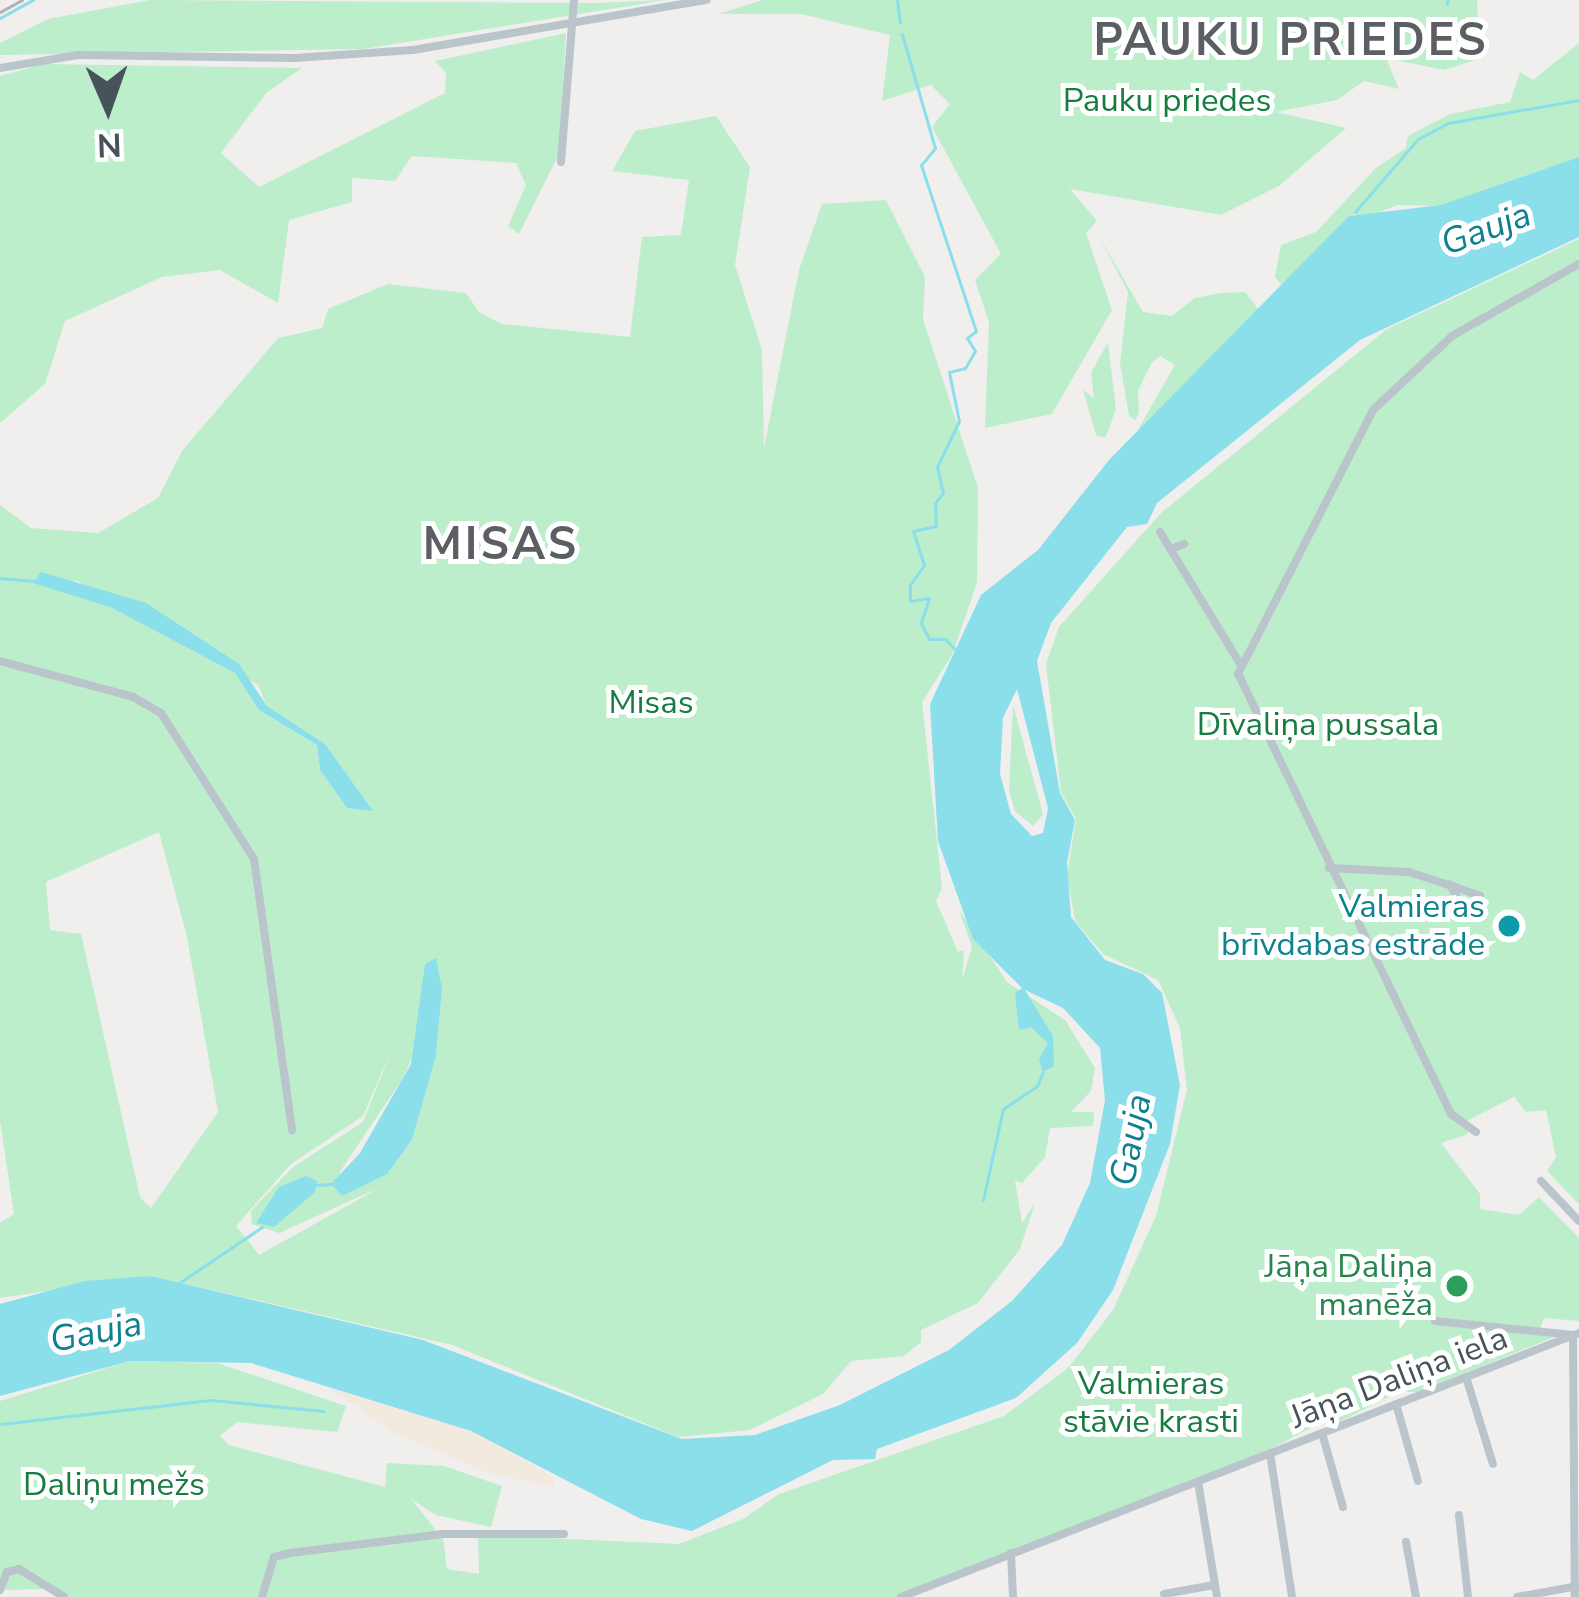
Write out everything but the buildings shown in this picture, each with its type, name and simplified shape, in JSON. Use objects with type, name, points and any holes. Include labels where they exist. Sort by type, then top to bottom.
[{"type":"street","points":[[561,162],[574,0]]},
{"type":"street","points":[[0,68],[78,55],[334,58],[705,0]]},
{"type":"street","points":[[1241,665],[1273,617],[1373,410],[1452,336],[1579,264]]},
{"type":"street","points":[[1160,532],[1241,665],[1272,753],[1451,1114],[1476,1132]]},
{"type":"street","points":[[1171,549],[1184,544]]},
{"type":"street","points":[[0,662],[133,698],[160,713],[254,859],[292,1130]]},
{"type":"street","points":[[1329,868],[1409,872],[1450,885]]},
{"type":"street","points":[[1335,880],[1357,869]]},
{"type":"street","points":[[1541,1181],[1579,1220]]},
{"type":"street","points":[[1435,1322],[1576,1334],[1576,1590],[1517,1597]]},
{"type":"street","name":"Jāņa Daliņa iela","points":[[901,1597],[1576,1334]]},
{"type":"street","points":[[1466,1378],[1493,1464]]},
{"type":"street","points":[[1396,1404],[1418,1480]]},
{"type":"street","points":[[1322,1433],[1343,1507]]},
{"type":"street","points":[[1270,1453],[1292,1597]]},
{"type":"street","points":[[1198,1482],[1216,1597]]},
{"type":"street","points":[[1459,1515],[1468,1597]]},
{"type":"street","points":[[262,1597],[274,1557],[290,1552],[443,1534],[564,1534]]},
{"type":"street","points":[[1406,1542],[1416,1597]]},
{"type":"street","points":[[1011,1553],[1013,1597]]},
{"type":"street","points":[[0,1590],[7,1572],[19,1569],[64,1597]]},
{"type":"street","points":[[1164,1594],[1214,1585]]},
{"type":"green space","points":[[150,0],[666,0],[363,49],[0,55],[0,43],[48,19]]},
{"type":"green space","name":"Pauku priedes","points":[[762,0],[1477,0],[1479,59],[1444,70],[1386,58],[1399,89],[1364,81],[1337,100],[1276,112],[1346,128],[1279,186],[1221,215],[1070,189],[1097,221],[1086,233],[1112,310],[1052,414],[985,428],[989,322],[975,280],[1001,254],[932,127],[950,104],[931,85],[882,101],[890,35],[801,14],[719,14]]},
{"type":"green space","points":[[566,33],[559,154],[519,234],[508,226],[526,185],[516,163],[412,156],[395,181],[352,178],[352,202],[289,220],[278,303],[220,270],[162,277],[65,321],[45,384],[0,423],[0,76],[44,64],[302,68],[267,92],[221,153],[259,187],[445,93],[446,73],[435,61]]},
{"type":"green space","points":[[1579,43],[1579,157],[1441,206],[1397,205],[1358,221],[1355,213],[1282,285],[1275,277],[1281,245],[1316,232],[1376,168],[1406,148],[1408,136],[1450,114],[1510,102],[1520,72],[1533,80]]},
{"type":"green space","name":"Misas","points":[[716,116],[750,167],[735,265],[762,350],[764,448],[799,270],[822,204],[886,200],[925,277],[923,319],[978,488],[977,583],[952,655],[922,702],[942,888],[936,901],[958,952],[964,950],[962,980],[972,947],[959,910],[1007,982],[1065,1020],[1095,1068],[1091,1091],[1071,1112],[1094,1112],[1093,1126],[1050,1128],[1045,1157],[1022,1183],[1015,1180],[1022,1223],[1035,1203],[1020,1249],[978,1303],[921,1330],[921,1342],[904,1356],[851,1361],[823,1394],[750,1430],[678,1437],[452,1345],[151,1276],[0,1298],[0,1223],[14,1214],[0,1121],[0,505],[31,528],[98,533],[158,498],[182,451],[278,338],[322,328],[328,309],[388,284],[466,293],[479,312],[502,324],[630,337],[642,237],[681,235],[689,180],[612,171],[635,131]],"holes":[[[77,581],[258,685],[267,706],[325,744],[347,808],[320,770],[317,745],[259,710],[235,673],[110,607],[33,582]],[[159,832],[187,937],[218,1112],[151,1208],[140,1197],[81,934],[50,930],[46,882]],[[442,989],[436,1056],[412,1140],[387,1174],[370,1180],[339,1173],[403,1078]],[[394,1044],[363,1122],[293,1167],[251,1211],[252,1224],[279,1233],[381,1187],[259,1255],[236,1226],[291,1164],[363,1116]]]},
{"type":"green space","points":[[1098,235],[1143,312],[1172,316],[1195,298],[1245,292],[1259,310],[1136,433],[1175,365],[1160,356],[1152,362],[1138,391],[1139,413],[1135,420],[1129,416],[1120,363],[1128,292]]},
{"type":"green space","points":[[1579,239],[1579,1204],[1547,1171],[1556,1157],[1546,1110],[1526,1112],[1514,1097],[1465,1122],[1468,1134],[1441,1143],[1480,1194],[1480,1209],[1519,1215],[1539,1197],[1579,1238],[1579,1321],[1544,1318],[1540,1329],[1559,1335],[1418,1392],[1398,1392],[1333,1425],[1324,1421],[1238,1466],[901,1597],[70,1597],[53,1589],[0,1590],[0,1401],[130,1361],[217,1363],[346,1406],[337,1432],[237,1422],[220,1436],[229,1445],[385,1487],[387,1463],[444,1466],[502,1486],[491,1527],[436,1515],[411,1499],[443,1539],[447,1569],[479,1574],[478,1535],[679,1544],[743,1519],[779,1494],[1004,1416],[1068,1368],[1113,1310],[1156,1216],[1187,1090],[1180,1028],[1158,980],[1103,954],[1075,921],[1067,875],[1076,819],[1061,792],[1046,664],[1059,627],[1161,513],[1387,329]]},
{"type":"green space","points":[[1108,342],[1116,410],[1105,438],[1096,435],[1083,390],[1094,398],[1091,373]]},
{"type":"green space","points":[[1013,705],[1043,814],[1033,826],[1015,811],[1009,791]]},
{"type":"sand","points":[[331,1389],[471,1431],[554,1477],[554,1488],[489,1473],[392,1432]]},
{"type":"water","name":"Gauja","points":[[1579,157],[1579,237],[1360,340],[1157,503],[1147,524],[1127,527],[1051,623],[1037,661],[1060,793],[1075,820],[1067,863],[1071,917],[1105,960],[1143,974],[1162,993],[1180,1085],[1170,1144],[1113,1290],[1077,1343],[1016,1398],[877,1449],[875,1459],[833,1460],[692,1531],[641,1519],[471,1431],[251,1363],[130,1361],[0,1396],[0,1304],[85,1281],[151,1276],[423,1340],[682,1439],[755,1435],[840,1405],[949,1350],[1012,1301],[1062,1245],[1090,1183],[1105,1100],[1100,1048],[1063,1008],[1025,990],[1053,1036],[1054,1066],[1043,1072],[1039,1059],[1048,1043],[1031,1027],[1019,1030],[1015,993],[1022,988],[973,939],[938,841],[930,704],[981,595],[1038,550],[1109,460],[1349,216],[1441,205]],"holes":[[[1017,689],[1048,808],[1043,833],[1032,836],[1011,814],[1000,774],[1003,718]]]},
{"type":"water","points":[[41,572],[146,603],[239,664],[267,706],[325,744],[373,811],[347,808],[320,770],[317,745],[259,710],[235,673],[110,607],[33,583]]},
{"type":"water","points":[[436,958],[442,989],[436,1056],[412,1140],[387,1174],[342,1196],[331,1184],[360,1153],[411,1064],[425,964]]},
{"type":"water","points":[[306,1176],[317,1181],[315,1192],[274,1227],[256,1223],[279,1187]]},
{"type":"waterway","points":[[0,18],[33,0]]},
{"type":"waterway","points":[[897,0],[900,23]]},
{"type":"waterway","points":[[1447,4],[1448,0]]},
{"type":"waterway","points":[[902,34],[935,148],[921,165],[976,331],[967,338],[975,351],[965,368],[949,372],[959,421],[937,467],[943,493],[935,503],[936,526],[913,531],[924,565],[910,585],[910,601],[929,598],[921,623],[929,639],[945,639],[961,655]]},
{"type":"waterway","points":[[1355,212],[1418,139],[1448,123],[1579,100]]},
{"type":"waterway","points":[[0,578],[34,581]]},
{"type":"waterway","points":[[983,1200],[1003,1109],[1037,1086],[1043,1072]]},
{"type":"waterway","points":[[315,1185],[331,1184]]},
{"type":"waterway","points":[[179,1283],[262,1227]]},
{"type":"waterway","points":[[0,1424],[211,1400],[323,1411]]},
{"type":"railway","points":[[0,12],[22,0]]},
{"type":"place","name":"Valmieras brīvdabas estrāde","points":[[1509,926]]},
{"type":"place","name":"Jāņa Daliņa manēža","points":[[1457,1286]]},
{"type":"district","name":"PAUKU PRIEDES","points":[[1291,41]]},
{"type":"district","name":"MISAS","points":[[501,545]]},
{"type":"park label","name":"Dīvaliņa pussala","points":[[1318,725]]},
{"type":"park label","name":"Valmieras stāvie krasti","points":[[1151,1403]]},
{"type":"park label","name":"Daliņu mežs","points":[[114,1485]]}]
